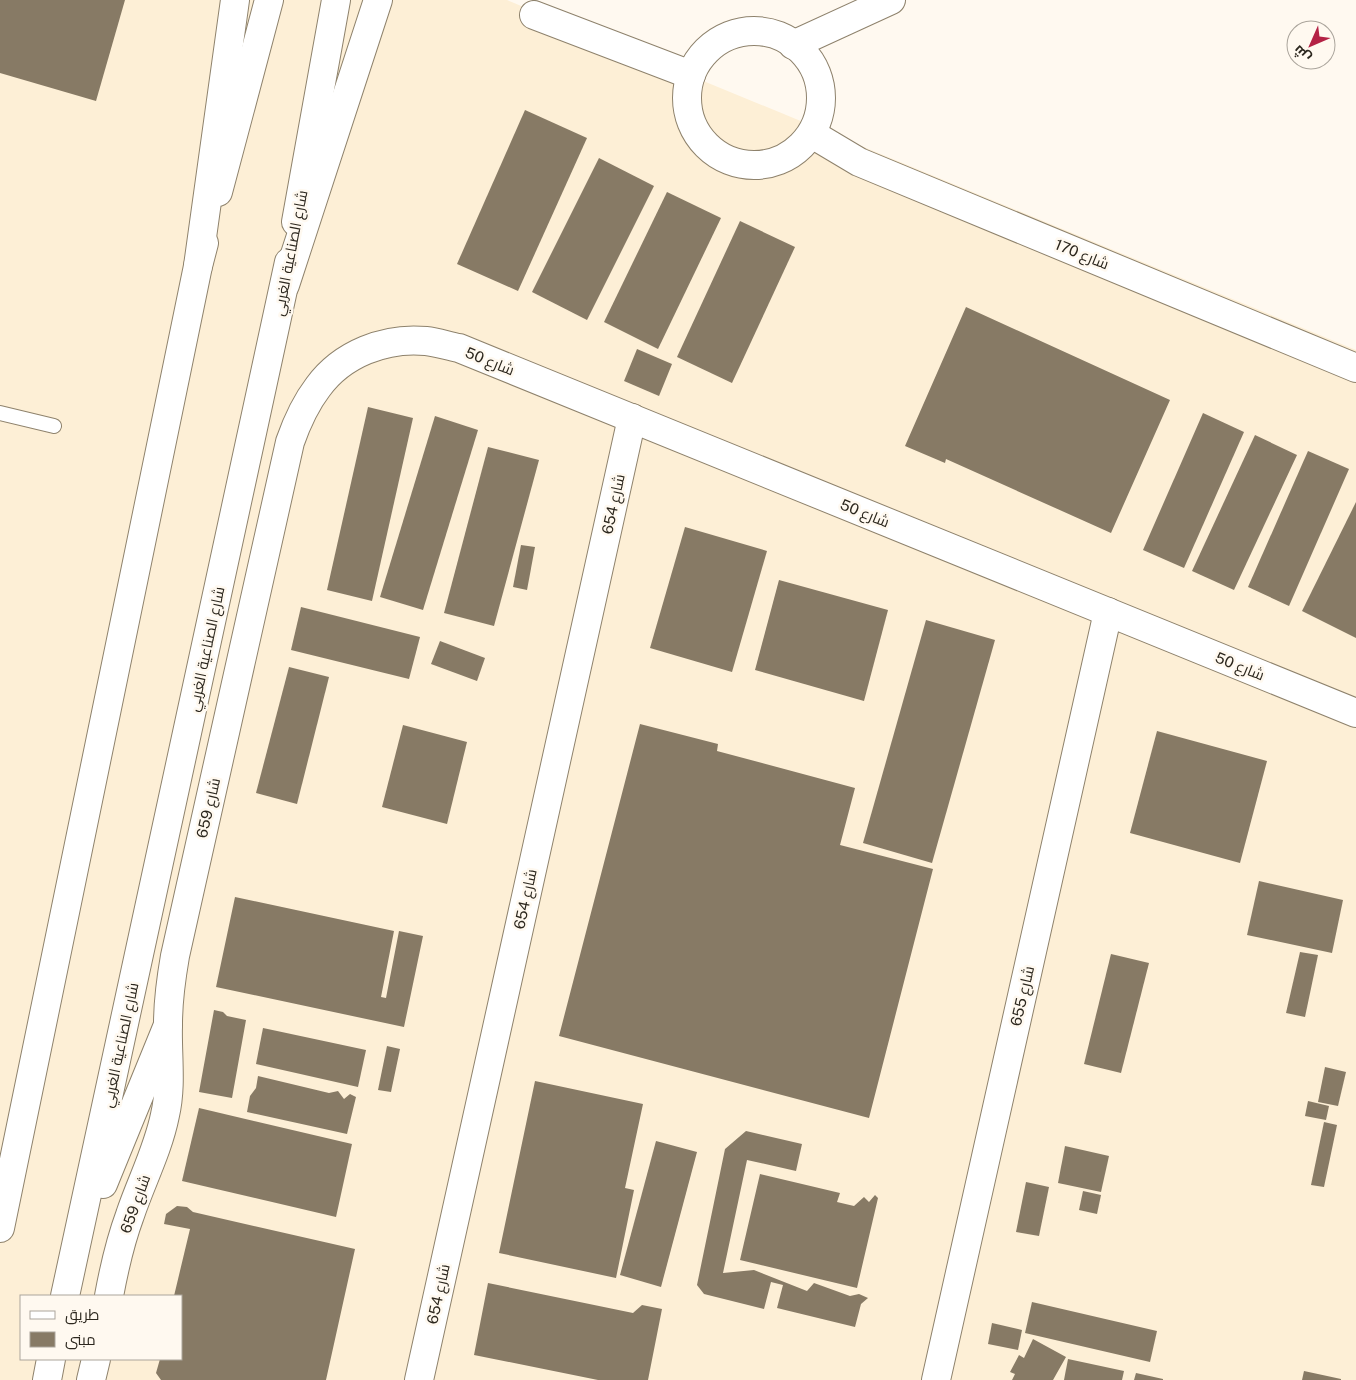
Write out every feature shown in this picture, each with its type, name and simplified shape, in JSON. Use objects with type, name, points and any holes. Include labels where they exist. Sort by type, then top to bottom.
[{"type":"main road","points":[[198,266],[235,0]]},
{"type":"main road","points":[[0,1228],[7,1165],[198,266],[269,0]]},
{"type":"main road","name":"شارع الصناعية الغربي","points":[[65,1295],[285,285],[336,0]]},
{"type":"main road","points":[[285,285],[378,0]]},
{"type":"main road","points":[[793,44],[891,0]]},
{"type":"main road","points":[[534,15],[691,75]]},
{"type":"main road","points":[[756,31],[784,37],[793,44],[806,55],[819,80],[822,107],[812,134],[793,154],[767,165],[738,164],[713,152],[695,130],[687,103],[691,75],[706,51],[729,36],[756,31]]},
{"type":"main road","name":"شارع 170","points":[[812,134],[859,162],[1356,368]]},
{"type":"main road","name":"شارع 50","points":[[368,348],[393,342],[426,341],[459,348],[1356,713]]},
{"type":"main road","name":"شارع 659","points":[[108,1295],[116,1258],[156,1148],[165,1115],[170,1080],[169,993],[175,956],[290,442],[300,415],[318,386],[338,367],[368,348]]},
{"type":"main road","name":"شارع 654","points":[[419,1380],[632,418]]},
{"type":"main road","name":"شارع 655","points":[[936,1380],[1108,612]]},
{"type":"main road","points":[[73,1260],[168,1025]]},
{"type":"main road","points":[[46,1380],[51,1360]]},
{"type":"main road","points":[[91,1380],[96,1360]]},
{"type":"lane","points":[[0,413],[54,426]]},
{"type":"shaded area","points":[[0,0],[507,0],[1356,350],[1356,1380],[0,1380]]},
{"type":"building","points":[[0,0],[125,0],[96,101],[0,73]]},
{"type":"building","points":[[525,110],[587,138],[518,291],[457,264]]},
{"type":"building","points":[[599,158],[654,186],[587,320],[532,292]]},
{"type":"building","points":[[667,192],[721,218],[658,349],[604,322]]},
{"type":"building","points":[[740,221],[795,247],[732,383],[677,357]]},
{"type":"building","points":[[966,307],[1170,400],[1111,533],[946,459],[945,463],[905,446]]},
{"type":"building","points":[[637,349],[672,364],[659,396],[624,381]]},
{"type":"building","points":[[368,407],[413,418],[372,601],[327,590]]},
{"type":"building","points":[[1203,413],[1244,432],[1184,568],[1143,550]]},
{"type":"building","points":[[435,416],[478,430],[423,610],[380,597]]},
{"type":"building","points":[[1255,435],[1297,455],[1234,590],[1192,571]]},
{"type":"building","points":[[488,447],[539,460],[494,626],[444,613]]},
{"type":"building","points":[[1308,451],[1349,469],[1289,606],[1248,587]]},
{"type":"building","points":[[1356,502],[1356,638],[1302,611]]},
{"type":"building","points":[[685,527],[767,551],[732,672],[650,648]]},
{"type":"building","points":[[521,545],[535,547],[527,590],[513,587]]},
{"type":"building","points":[[779,580],[888,610],[864,701],[755,670]]},
{"type":"building","points":[[301,607],[420,637],[409,679],[291,650]]},
{"type":"building","points":[[926,620],[995,640],[932,863],[863,843]]},
{"type":"building","points":[[440,641],[485,658],[477,681],[431,664]]},
{"type":"building","points":[[289,667],[329,677],[297,804],[256,793]]},
{"type":"building","points":[[640,724],[718,744],[717,751],[855,788],[840,845],[933,869],[869,1118],[559,1036]]},
{"type":"building","points":[[403,725],[467,742],[447,824],[382,807]]},
{"type":"building","points":[[1157,731],[1267,761],[1240,863],[1130,833]]},
{"type":"building","points":[[1259,881],[1343,900],[1332,953],[1247,935]]},
{"type":"building","points":[[235,897],[394,931],[381,997],[386,998],[399,931],[423,936],[404,1027],[216,987]]},
{"type":"building","points":[[1300,952],[1318,955],[1305,1017],[1286,1013]]},
{"type":"building","points":[[1111,954],[1149,963],[1121,1073],[1084,1064]]},
{"type":"building","points":[[214,1010],[223,1012],[227,1016],[246,1020],[232,1098],[199,1092]]},
{"type":"building","points":[[263,1028],[366,1050],[358,1087],[256,1064]]},
{"type":"building","points":[[387,1046],[400,1049],[391,1092],[378,1090]]},
{"type":"building","points":[[1325,1067],[1346,1072],[1338,1106],[1318,1102]]},
{"type":"building","points":[[258,1076],[329,1093],[338,1091],[344,1099],[350,1094],[356,1097],[347,1134],[247,1112],[250,1096],[256,1088]]},
{"type":"building","points":[[535,1081],[643,1104],[625,1188],[634,1190],[616,1278],[499,1253]]},
{"type":"building","points":[[1308,1101],[1329,1106],[1326,1120],[1305,1116]]},
{"type":"building","points":[[199,1108],[352,1144],[336,1217],[182,1181]]},
{"type":"building","points":[[1324,1122],[1337,1125],[1324,1187],[1311,1185]]},
{"type":"building","points":[[746,1131],[802,1144],[796,1171],[747,1160],[723,1273],[754,1270],[807,1291],[814,1283],[850,1296],[859,1294],[868,1298],[861,1304],[855,1327],[777,1308],[783,1285],[771,1282],[764,1309],[704,1294],[697,1285],[725,1149]]},
{"type":"building","points":[[656,1141],[697,1152],[661,1287],[620,1275]]},
{"type":"building","points":[[1065,1146],[1109,1156],[1101,1192],[1058,1183]]},
{"type":"building","points":[[760,1174],[840,1193],[837,1202],[854,1206],[864,1197],[869,1202],[875,1195],[878,1198],[857,1288],[740,1260]]},
{"type":"building","points":[[1026,1182],[1049,1187],[1039,1236],[1016,1232]]},
{"type":"building","points":[[1083,1191],[1101,1195],[1097,1214],[1079,1210]]},
{"type":"building","points":[[177,1206],[187,1207],[193,1212],[355,1249],[326,1380],[161,1380],[156,1373],[160,1360],[182,1360],[182,1295],[174,1295],[190,1229],[164,1224],[166,1214]]},
{"type":"building","points":[[488,1283],[633,1313],[642,1305],[662,1309],[648,1380],[598,1380],[474,1355]]},
{"type":"building","points":[[1032,1302],[1157,1331],[1150,1362],[1025,1333]]},
{"type":"building","points":[[992,1323],[1022,1330],[1018,1350],[988,1344]]},
{"type":"building","points":[[1033,1339],[1066,1357],[1053,1380],[1012,1380],[1015,1374],[1010,1372],[1019,1355],[1024,1358]]},
{"type":"building","points":[[1068,1359],[1124,1371],[1122,1380],[1064,1380]]},
{"type":"building","points":[[1304,1371],[1341,1379],[1341,1380],[1302,1380]]},
{"type":"building","points":[[1136,1373],[1163,1379],[1163,1380],[1134,1380]]}]
